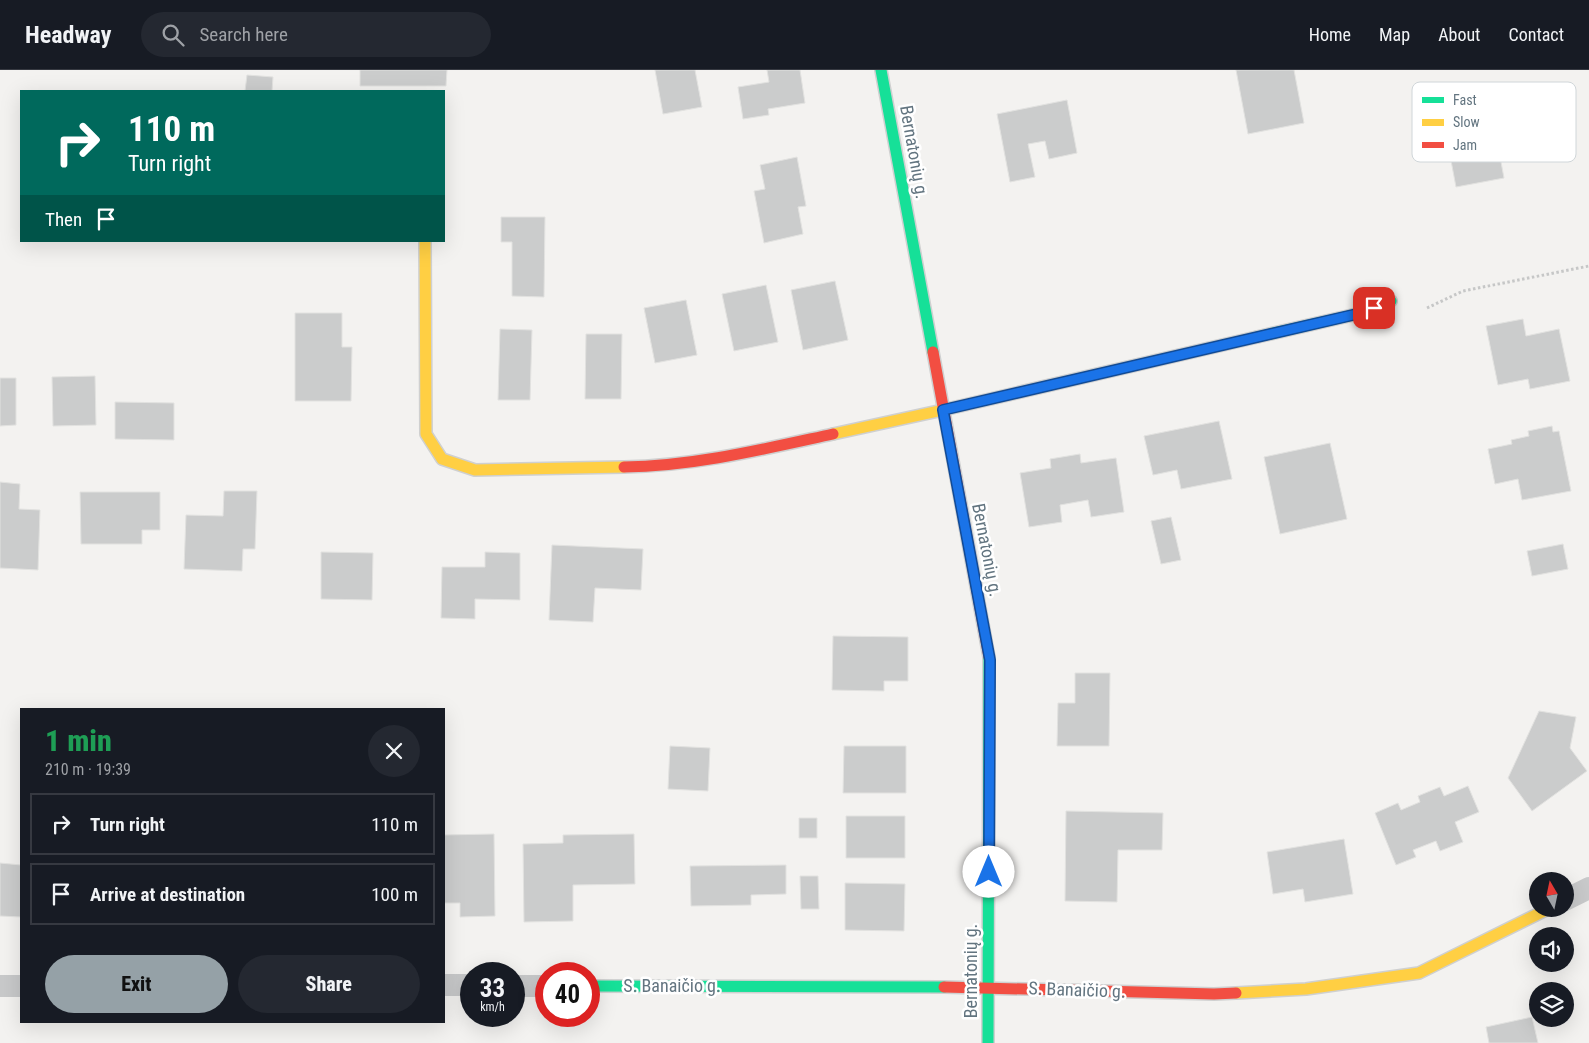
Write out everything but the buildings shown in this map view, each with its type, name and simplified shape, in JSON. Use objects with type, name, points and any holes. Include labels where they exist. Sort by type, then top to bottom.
[{"type":"street","name":"Bernatonių g.","points":[[881,70],[990,660],[988,1043]]},
{"type":"street","points":[[425,242],[426,434],[442,460],[475,470],[646,467],[711,460],[943,410],[1357,314],[1391,301]]},
{"type":"street","points":[[1574,896],[1589,888]]},
{"type":"street","name":"S. Banaičio g.","points":[[600,986],[989,988],[1214,994],[1306,989],[1419,973],[1530,918]]},
{"type":"street","points":[[445,985],[460,985]]},
{"type":"street","points":[[0,986],[20,986]]},
{"type":"path","points":[[1428,308],[1463,291],[1589,266]]},
{"type":"traffic: fast","points":[[881,70],[933,352]]},
{"type":"traffic: fast","points":[[1257,337],[1357,314],[1391,301]]},
{"type":"traffic: fast","points":[[988,1043],[989,657]]},
{"type":"traffic: fast","points":[[600,986],[944,987]]},
{"type":"traffic: slow","points":[[425,242],[426,434],[442,459],[475,470],[624,467]]},
{"type":"traffic: slow","points":[[833,434],[1257,337]]},
{"type":"traffic: slow","points":[[1236,993],[1306,989],[1419,973],[1530,918]]},
{"type":"traffic: jam","points":[[933,352],[989,657]]},
{"type":"traffic: jam","points":[[624,467],[677,464],[703,460],[833,434]]},
{"type":"traffic: jam","points":[[944,987],[1236,993]]},
{"type":"route","points":[[989,872],[990,660],[943,410],[1357,314],[1374,308]]}]
